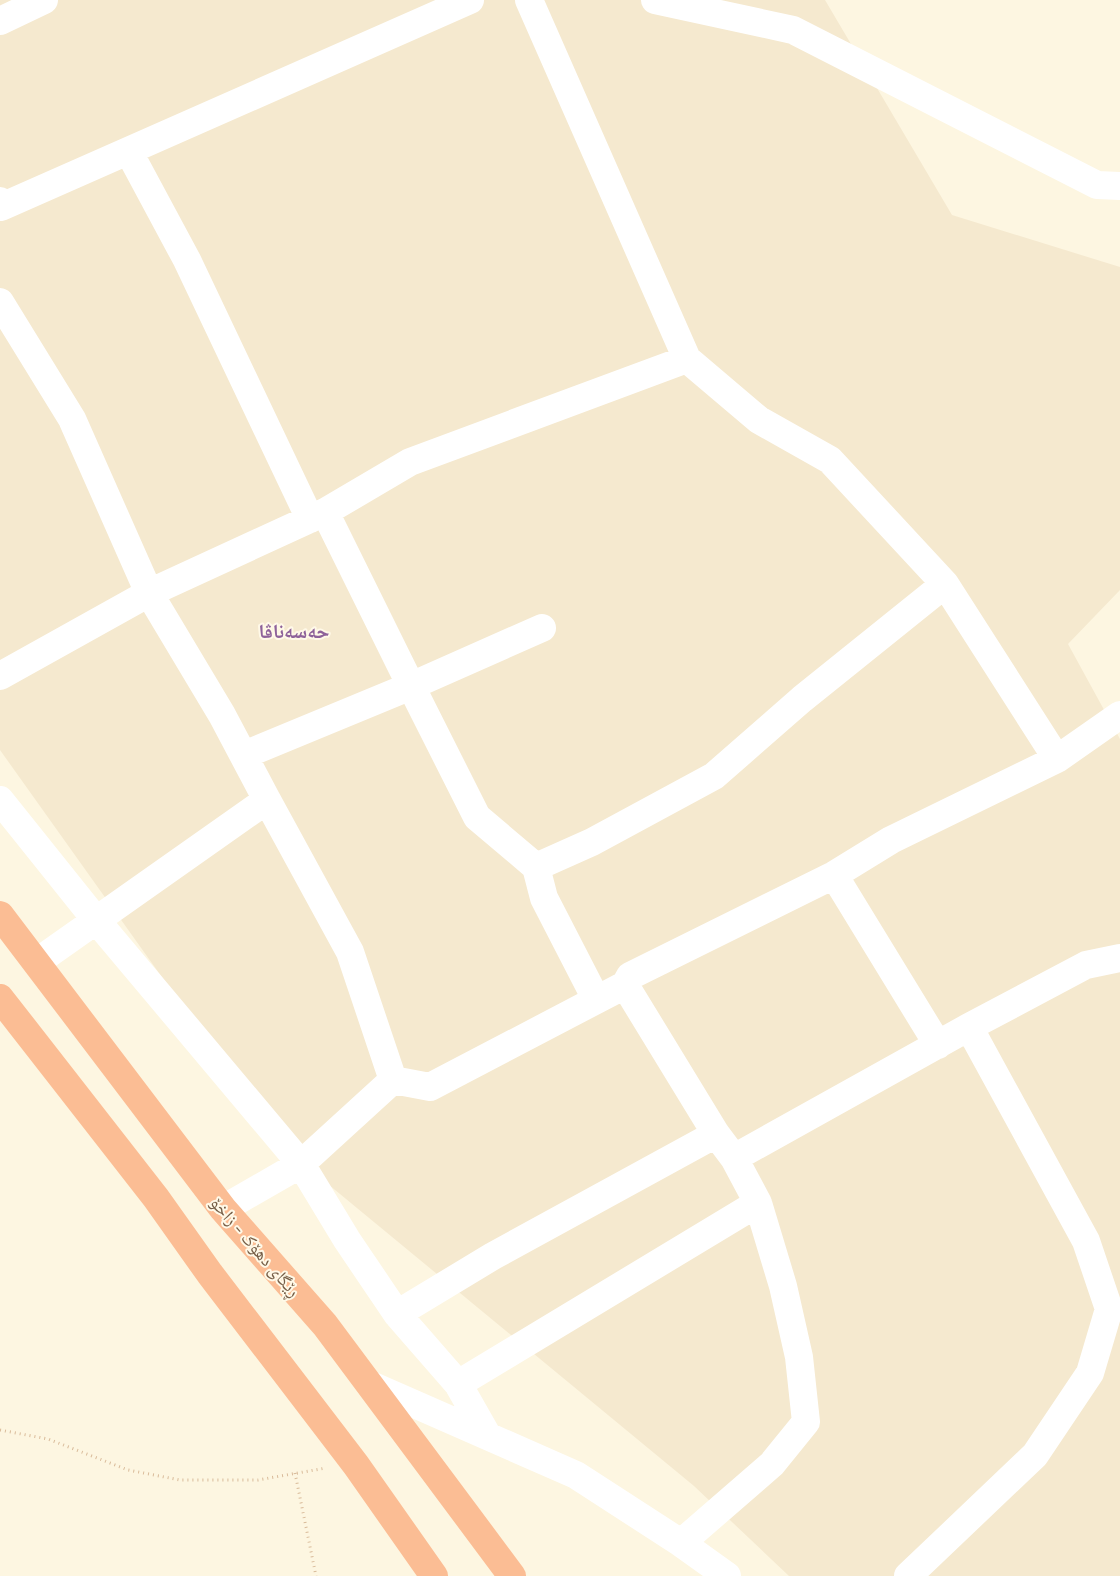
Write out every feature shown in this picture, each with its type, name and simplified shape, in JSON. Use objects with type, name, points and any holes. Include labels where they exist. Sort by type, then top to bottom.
[{"type":"highway","name":"ڕێگای دهۆک - زاخۆ","points":[[0,915],[222,1209],[325,1325],[512,1576]]},
{"type":"highway","points":[[0,998],[156,1198],[210,1274],[356,1465],[434,1576]]},
{"type":"street","points":[[0,21],[44,0]]},
{"type":"street","points":[[0,205],[129,152],[470,0]]},
{"type":"street","points":[[529,0],[686,359],[759,420],[830,460],[945,584],[1056,759]]},
{"type":"street","points":[[655,0],[793,30],[1097,184],[1120,186]]},
{"type":"street","points":[[129,152],[477,817],[536,867],[544,898],[596,999]]},
{"type":"street","points":[[0,302],[72,419],[149,593],[222,715],[350,952],[393,1080]]},
{"type":"street","points":[[0,676],[149,593],[318,516],[410,462],[686,359]]},
{"type":"street","points":[[536,867],[592,842],[714,776],[802,699],[945,584]]},
{"type":"street","points":[[244,755],[410,686],[542,628]]},
{"type":"street","points":[[393,1080],[430,1087],[625,985],[630,976],[834,876],[891,840],[1056,759],[1120,715]]},
{"type":"street","points":[[0,800],[96,920],[301,1164],[347,1240],[397,1314],[458,1384],[487,1436]]},
{"type":"street","points":[[37,962],[267,800]]},
{"type":"street","points":[[834,876],[938,1045]]},
{"type":"street","points":[[734,1158],[969,1027],[1086,965],[1120,958]]},
{"type":"street","points":[[625,985],[716,1134],[734,1158],[758,1203],[783,1286],[799,1357],[806,1422],[772,1464],[681,1543]]},
{"type":"street","points":[[908,1576],[1034,1456],[1090,1373],[1109,1310],[1086,1241],[969,1027]]},
{"type":"street","points":[[222,1209],[301,1164],[393,1080]]},
{"type":"street","points":[[397,1314],[493,1256],[716,1134]]},
{"type":"street","points":[[458,1384],[758,1203]]},
{"type":"street","points":[[371,1385],[576,1475],[681,1543],[727,1576]]},
{"type":"path","points":[[0,1430],[48,1439],[128,1470],[180,1480],[258,1480],[326,1467],[356,1465]]},
{"type":"path","points":[[296,1473],[316,1576]]},
{"type":"shaded area","points":[[0,0],[825,0],[952,215],[1120,267],[1120,590],[1068,644],[1120,739],[1120,1576],[789,1576],[694,1486],[283,1147],[0,750]]},
{"type":"district","name":"حەسەناڤا","points":[[294,630]]}]
